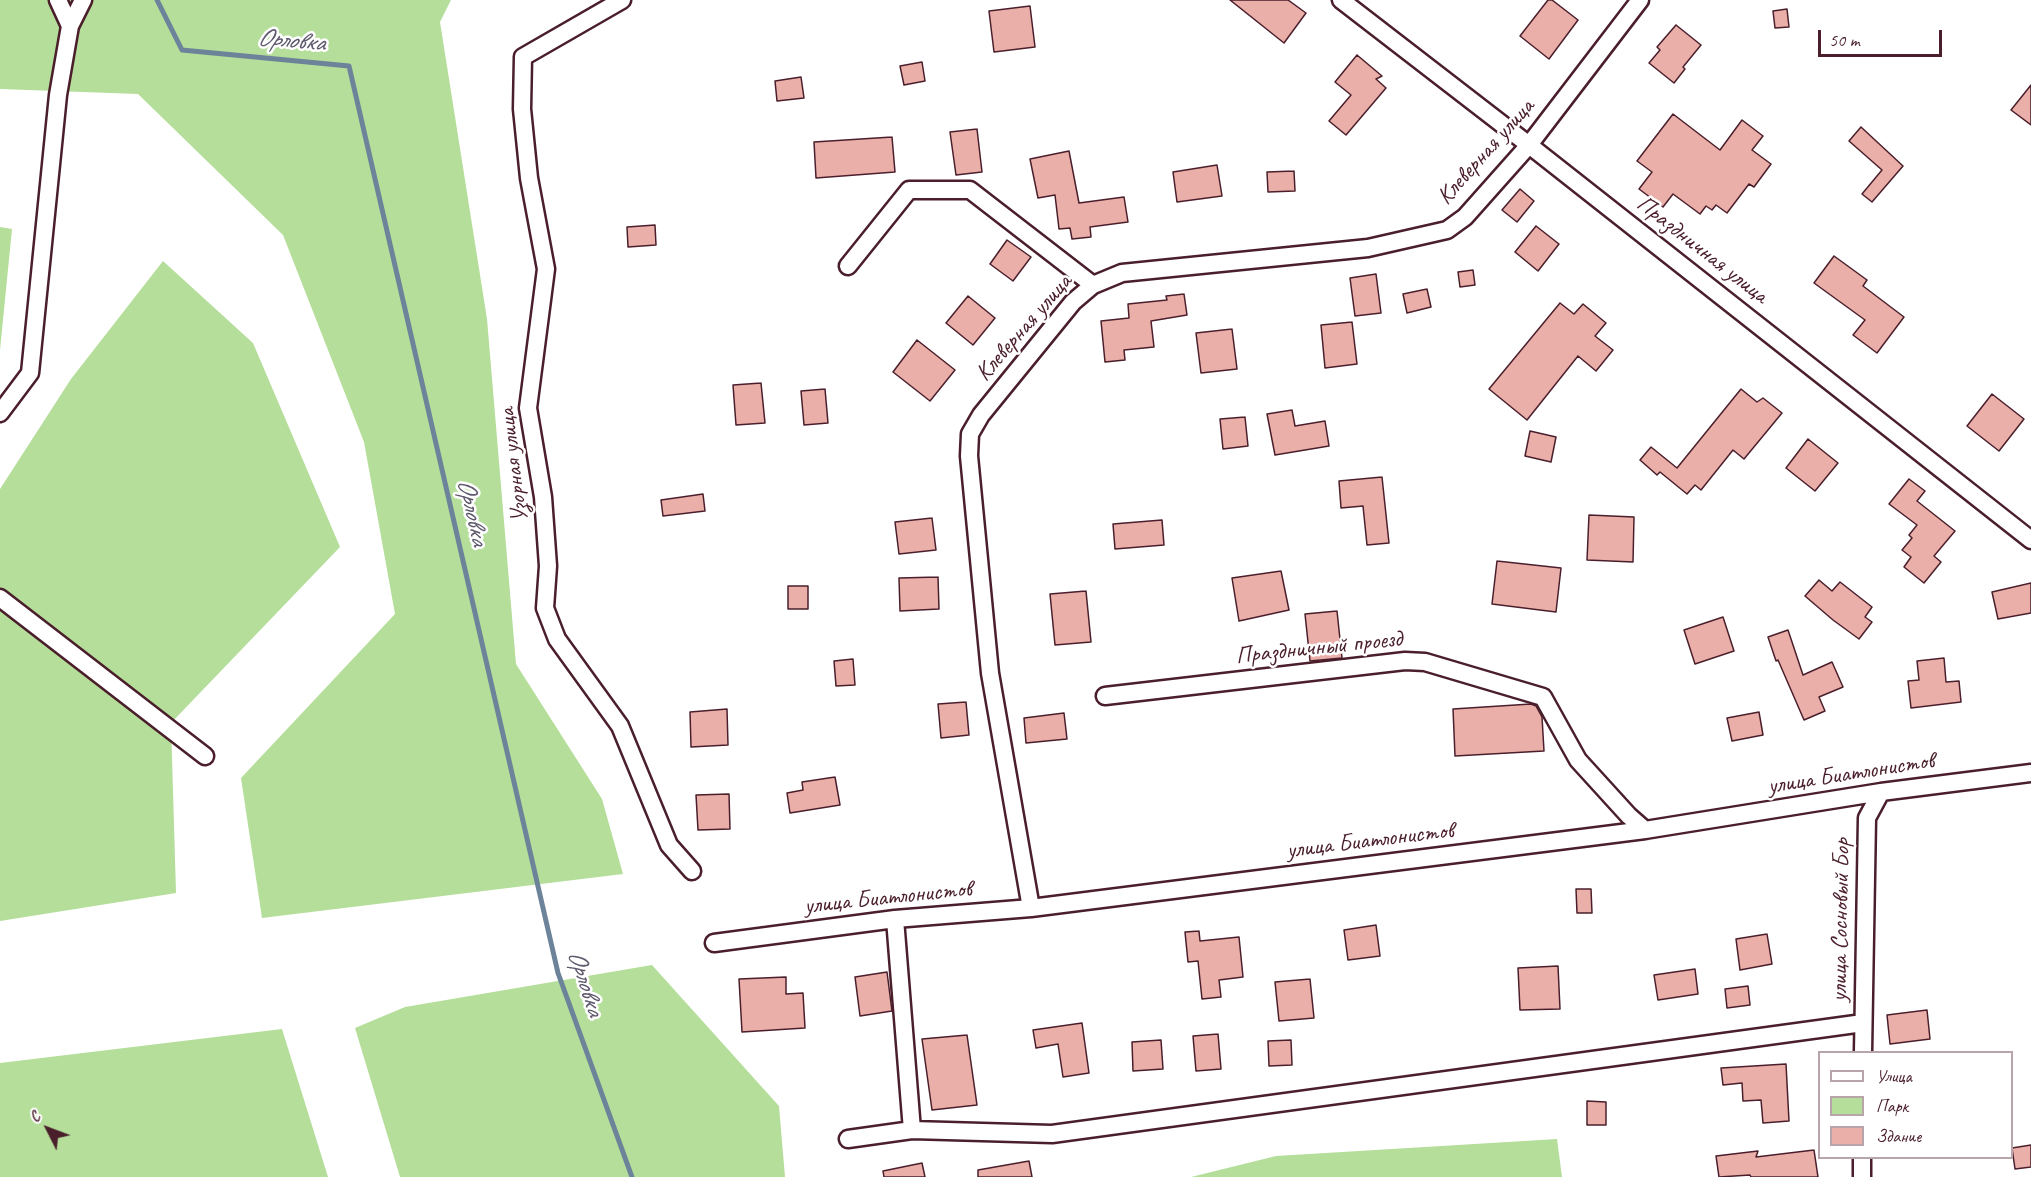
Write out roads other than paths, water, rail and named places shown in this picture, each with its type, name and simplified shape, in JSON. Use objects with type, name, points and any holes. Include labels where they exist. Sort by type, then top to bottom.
[{"type":"street","points":[[58,0],[70,26]]},
{"type":"street","points":[[0,413],[30,373],[58,94],[70,26],[83,0]]},
{"type":"street","name":"Узорная улица","points":[[622,0],[523,57],[522,109],[529,178],[546,269],[528,408],[543,497],[549,566],[545,608],[557,639],[620,726],[669,845],[692,871]]},
{"type":"street","name":"Праздничная улица","points":[[1341,0],[2031,540]]},
{"type":"street","name":"Клеверная улица","points":[[1031,908],[990,673],[969,456],[970,434],[981,415],[1073,302],[1094,285],[1122,273],[1368,249],[1447,230],[1465,217],[1529,145],[1640,0]]},
{"type":"street","points":[[848,266],[909,190],[970,190],[1094,285]]},
{"type":"street","points":[[0,598],[205,756]]},
{"type":"street","name":"Праздничный проезд","points":[[1105,696],[1405,661],[1425,662],[1543,697],[1578,760],[1629,816],[1645,830]]},
{"type":"street","name":"улица Биатлонистов","points":[[714,943],[895,919],[1031,908],[1645,830],[1881,792],[2031,772]]},
{"type":"street","name":"улица Сосновый Бор","points":[[1863,1051],[1867,818],[1881,792]]},
{"type":"street","points":[[895,919],[912,1130]]},
{"type":"street","points":[[848,1139],[912,1130],[1052,1134],[1863,1023]]},
{"type":"street","points":[[1862,1177],[1863,1159]]},
{"type":"waterway","name":"Орловка","points":[[157,0],[182,50],[349,66],[558,973],[632,1177]]}]
